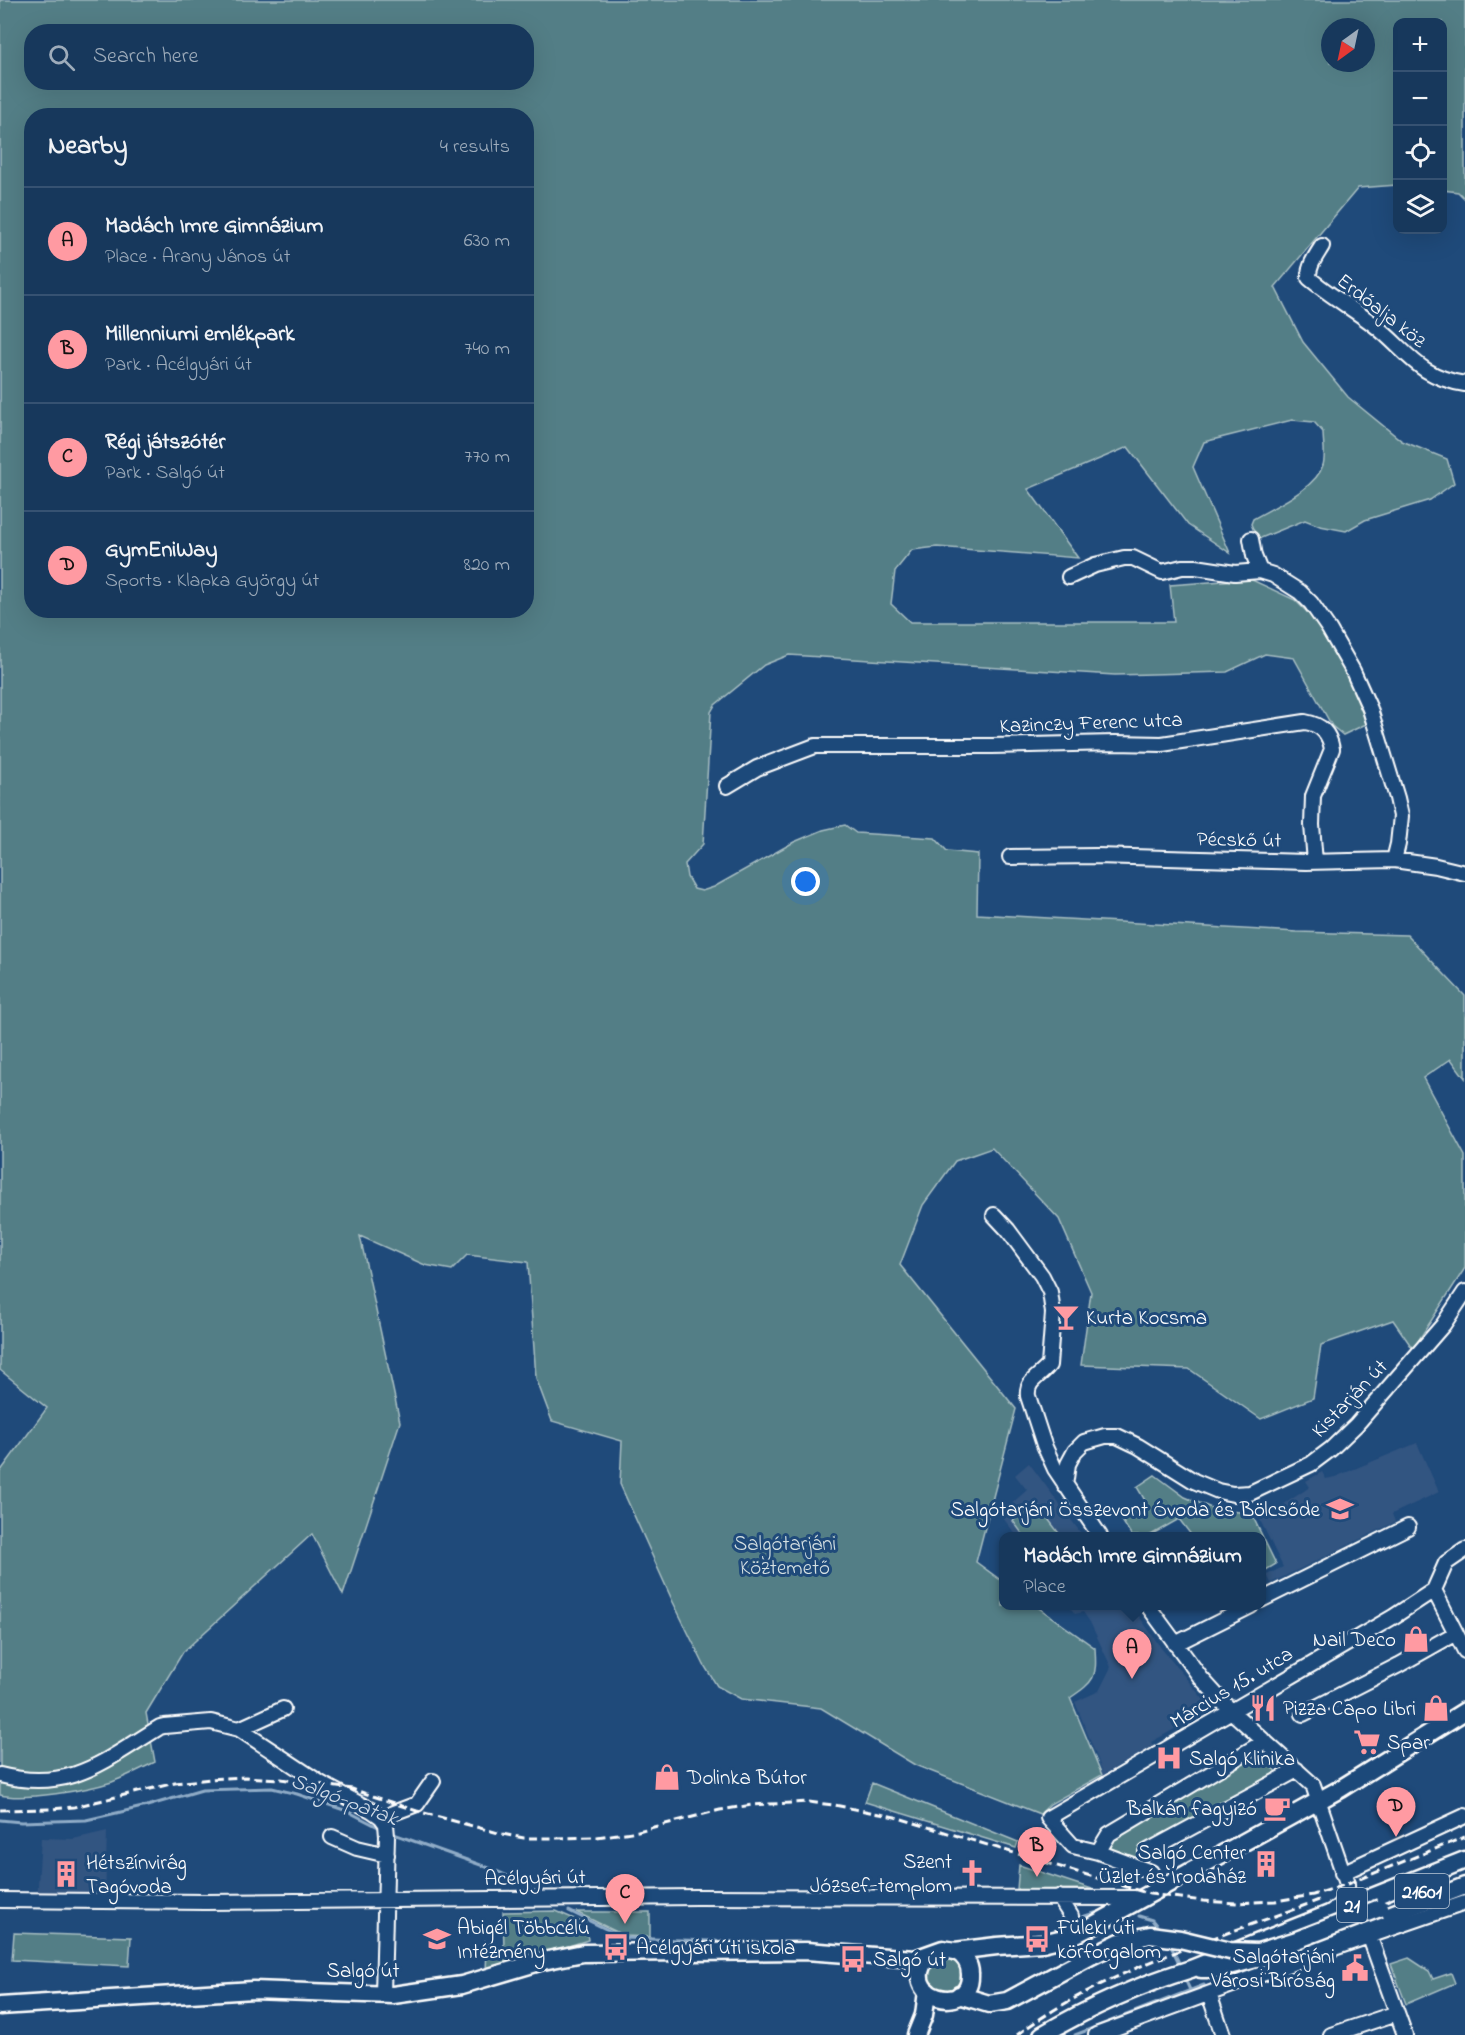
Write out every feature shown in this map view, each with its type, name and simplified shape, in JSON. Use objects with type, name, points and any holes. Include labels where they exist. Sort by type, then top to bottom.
[{"type":"main road","points":[[955,1952],[1049,1942],[1072,1936],[1319,1801],[1465,1711]]},
{"type":"main road","name":"21","points":[[1042,2035],[1073,2017],[1172,1975],[1465,1860]]},
{"type":"main road","name":"21601","points":[[953,1997],[995,2004],[1007,2001],[1120,1942],[1150,1935],[1180,1939],[1230,1951],[1258,1952],[1370,1923],[1465,1875]]},
{"type":"main road","name":"21","points":[[1191,1969],[1218,1969],[1235,1966],[1370,1923],[1465,1886]]},
{"type":"main road","points":[[918,2035],[953,1997],[965,1990],[975,1966],[988,1956],[1025,1945]]},
{"type":"main road","points":[[866,1955],[915,1959],[943,1949],[955,1952],[965,1959],[970,1976]]},
{"type":"main road","name":"Salgó út","points":[[0,2006],[253,1990],[383,1994],[421,1992],[462,1985],[543,1961],[583,1953],[806,1951],[866,1955]]},
{"type":"main road","points":[[866,1955],[894,1964],[935,1997],[953,1997]]},
{"type":"main road","points":[[918,2035],[924,2015],[924,1986],[920,1970],[928,1956]]},
{"type":"main road","name":"21601","points":[[970,1976],[980,1992],[993,1997],[1004,1998],[1024,1993]]},
{"type":"street","name":"Erdőalja köz","points":[[1322,246],[1308,271],[1308,278],[1375,325],[1406,356],[1430,373],[1448,381],[1465,384]]},
{"type":"street","points":[[1251,539],[1260,571]]},
{"type":"street","points":[[1069,577],[1095,565],[1124,558],[1140,560],[1162,572],[1182,567],[1235,573],[1260,571],[1286,582],[1311,603],[1329,629],[1370,709],[1401,816],[1394,860]]},
{"type":"street","name":"Kazinczy Ferenc utca","points":[[726,786],[757,768],[815,746],[1162,744],[1305,722],[1325,730],[1332,748],[1331,756],[1313,795],[1312,831],[1315,862]]},
{"type":"street","name":"Pécskő út","points":[[1010,857],[1097,856],[1315,862],[1394,860],[1465,873]]},
{"type":"street","points":[[994,1215],[1042,1276],[1050,1292],[1053,1313],[1048,1365],[1044,1372],[1030,1382],[1027,1388],[1028,1396],[1049,1457],[1065,1486],[1097,1532]]},
{"type":"street","name":"Kistarján út","points":[[1049,1457],[1058,1459],[1075,1451],[1084,1442],[1105,1436],[1117,1436],[1138,1446],[1194,1481],[1218,1491],[1233,1494],[1250,1493],[1311,1464],[1331,1449],[1356,1425],[1443,1325],[1465,1292]]},
{"type":"street","points":[[1065,1486],[1068,1464],[1075,1451]]},
{"type":"street","points":[[1266,1598],[1408,1527]]},
{"type":"street","points":[[1465,1550],[1446,1563],[1434,1590],[1465,1651]]},
{"type":"street","name":"Március 15. utca","points":[[1098,1852],[1073,1846],[1051,1822],[1231,1711],[1393,1617],[1434,1590]]},
{"type":"street","points":[[1151,1610],[1200,1678],[1231,1711],[1313,1785],[1347,1884],[1347,1893],[1337,1908],[1327,1914]]},
{"type":"street","points":[[1174,1644],[1241,1610]]},
{"type":"street","points":[[1303,1714],[1456,1633]]},
{"type":"street","points":[[239,1729],[283,1709]]},
{"type":"street","points":[[0,1775],[28,1780],[74,1776],[103,1762],[164,1726],[211,1722],[239,1729],[322,1784],[376,1812],[386,1828]]},
{"type":"street","points":[[1151,1872],[1098,1852],[1109,1834],[1265,1741]]},
{"type":"street","points":[[1146,1852],[1297,1770]]},
{"type":"street","points":[[383,1994],[386,1828],[393,1813],[417,1804],[433,1781]]},
{"type":"street","points":[[1302,1810],[1313,1812],[1325,1821]]},
{"type":"street","points":[[1342,1873],[1465,1816]]},
{"type":"street","points":[[332,1837],[357,1848],[387,1855]]},
{"type":"street","points":[[1059,1897],[1071,1916],[1072,1936]]},
{"type":"street","name":"Acélgyári út","points":[[0,1900],[205,1902],[506,1898],[1143,1898]]},
{"type":"street","points":[[1096,2035],[1209,1994],[1370,1923],[1465,1903]]},
{"type":"street","points":[[1370,1923],[1405,2035]]},
{"type":"street","points":[[1209,1994],[1223,2035]]},
{"type":"street","points":[[1331,2035],[1397,2013]]},
{"type":"shaded area","name":"Salgótarjáni Összevont Óvoda és Bölcsőde","points":[[1417,1443],[1439,1492],[1392,1514],[1395,1522],[1271,1583],[1267,1575],[1283,1567],[1260,1520],[1310,1487],[1306,1481],[1322,1472],[1326,1479]]},
{"type":"shaded area","points":[[1029,1463],[1080,1532],[1014,1532],[1000,1514],[1027,1490],[1015,1475]]},
{"type":"shaded area","points":[[1072,1610],[1135,1610],[1161,1648],[1208,1705],[1202,1714],[1151,1742],[1153,1746],[1102,1775],[1075,1702],[1099,1691],[1111,1667],[1090,1622],[1083,1612],[1075,1614]]},
{"type":"shaded area","points":[[107,1831],[105,1901],[37,1900],[41,1838],[73,1839]]},
{"type":"green space","name":"Salgótarjáni Köztemető","points":[[0,0],[1465,0],[1465,199],[1458,192],[1447,191],[1447,18],[1393,18],[1393,185],[1358,188],[1275,287],[1303,342],[1348,397],[1402,441],[1447,459],[1454,483],[1430,500],[1365,520],[1346,531],[1320,526],[1305,520],[1261,538],[1256,536],[1251,524],[1253,519],[1303,489],[1319,474],[1323,465],[1323,432],[1314,422],[1292,420],[1204,442],[1193,467],[1230,553],[1188,525],[1128,447],[1028,489],[1078,558],[937,547],[912,550],[895,571],[891,604],[910,622],[1174,622],[1170,585],[1250,579],[1295,600],[1319,624],[1351,680],[1366,724],[1343,735],[1332,726],[1294,658],[1265,654],[1227,672],[1115,675],[789,655],[764,665],[715,705],[711,712],[703,844],[685,864],[687,877],[694,889],[702,891],[714,887],[794,842],[823,830],[845,825],[856,833],[935,838],[947,851],[978,854],[977,914],[1297,932],[1407,935],[1465,996],[1465,1078],[1451,1059],[1423,1078],[1465,1156],[1465,1268],[1413,1349],[1393,1320],[1321,1345],[1313,1398],[1261,1419],[1189,1369],[1081,1365],[1091,1292],[1059,1219],[992,1148],[955,1161],[923,1205],[900,1265],[1016,1409],[976,1562],[999,1579],[999,1610],[1042,1610],[1095,1648],[1093,1678],[1070,1698],[1102,1775],[1050,1804],[1040,1814],[915,1765],[821,1708],[741,1699],[717,1686],[673,1602],[620,1484],[622,1441],[552,1421],[536,1378],[528,1262],[467,1255],[452,1270],[425,1265],[360,1236],[400,1422],[343,1595],[312,1534],[183,1652],[146,1713],[155,1762],[112,1782],[40,1796],[0,1795],[0,1472],[47,1408],[0,1370]]},
{"type":"green space","points":[[1155,1475],[1185,1497],[1216,1510],[1251,1513],[1260,1532],[1189,1532],[1179,1519],[1156,1532],[1129,1532],[1121,1519],[1146,1502],[1137,1487]]},
{"type":"green space","points":[[1036,1503],[1058,1532],[1021,1532],[1013,1521]]},
{"type":"green space","points":[[1266,1544],[1276,1564],[1266,1570]]},
{"type":"green space","points":[[1254,1752],[1281,1775],[1142,1853],[1138,1863],[1107,1852],[1108,1840]]},
{"type":"green space","points":[[872,1783],[1018,1842],[1016,1848],[865,1802]]},
{"type":"green space","points":[[1019,1865],[1092,1889],[1017,1890]]},
{"type":"green space","points":[[556,1911],[586,1924],[588,1940],[486,1971],[487,1949],[504,1949],[503,1912]]},
{"type":"green space","points":[[576,1912],[650,1912],[650,1937],[625,1936]]},
{"type":"green space","points":[[14,1933],[131,1937],[129,1966],[12,1960]]},
{"type":"green space","points":[[959,1953],[965,1990],[928,1993],[923,1962]]},
{"type":"green space","points":[[1409,1958],[1429,1971],[1433,1979],[1451,1973],[1455,1983],[1406,2004],[1391,1964]]},
{"type":"waterway","name":"Salgó-patak","points":[[0,1820],[21,1822],[86,1820],[202,1790],[272,1788],[347,1811],[382,1829]]},
{"type":"waterway","name":"Salgó-patak","points":[[391,1833],[492,1869],[530,1886]]},
{"type":"waterway","name":"Salgó-patak","points":[[569,1911],[624,1938],[768,1943]]},
{"type":"waterway","name":"Salgó-patak","points":[[1082,1917],[1098,1912]]},
{"type":"waterway","name":"Salgó-patak","points":[[1139,1916],[1152,1920],[1161,1931]]},
{"type":"waterway","name":"Salgó-patak","points":[[1170,1944],[1180,1965]]},
{"type":"waterway","name":"Salgó-patak","points":[[1184,1977],[1190,1990]]},
{"type":"waterway","points":[[1075,2035],[1204,1985]]},
{"type":"railway","points":[[0,1810],[74,1807],[175,1783],[245,1777],[281,1779],[352,1789],[417,1811],[502,1834],[524,1838],[554,1838],[597,1837],[638,1831],[720,1810],[752,1805],[808,1802],[895,1817],[1150,1894],[1238,1903],[1275,1901],[1313,1895],[1347,1884],[1465,1837]]},
{"type":"railway","points":[[1017,2035],[1088,1991],[1125,1973],[1202,1942],[1319,1900]]},
{"type":"place","name":"Kurta Kocsma","points":[[1066,1317]]},
{"type":"place","name":"Salgótarjáni Összevont Óvoda és Bölcsőde","points":[[1340,1509]]},
{"type":"place","name":"Nail Deco","points":[[1416,1639]]},
{"type":"place","name":"Madách Imre Gimnázium","points":[[1132,1679]]},
{"type":"place","name":"Pizza Capo","points":[[1263,1708]]},
{"type":"place","name":"Libri","points":[[1436,1708]]},
{"type":"place","name":"Spar","points":[[1367,1742]]},
{"type":"place","name":"Salgó Klinika","points":[[1169,1758]]},
{"type":"place","name":"Dolinka Bútor","points":[[667,1777]]},
{"type":"place","name":"Balkán fagyizó","points":[[1277,1808]]},
{"type":"place","name":"GymEniWay","points":[[1396,1837]]},
{"type":"place","name":"Salgó Center Üzlet és Irodaház","points":[[1266,1864]]},
{"type":"place","name":"Szent József-templom","points":[[972,1873]]},
{"type":"place","name":"Hétszínvirág Tagóvoda","points":[[66,1874]]},
{"type":"place","name":"Millenniumi emlékpark","points":[[1037,1877]]},
{"type":"place","name":"Régi játszótér","points":[[625,1924]]},
{"type":"place","name":"Abigél Többcélú Intézmény","points":[[437,1939]]},
{"type":"place","name":"Füleki úti körforgalom","points":[[1037,1939]]},
{"type":"place","name":"Acélgyári úti iskola","points":[[616,1947]]},
{"type":"place","name":"Salgó út","points":[[853,1959]]},
{"type":"place","name":"Salgótarjáni Városi Bíróság","points":[[1355,1968]]}]
